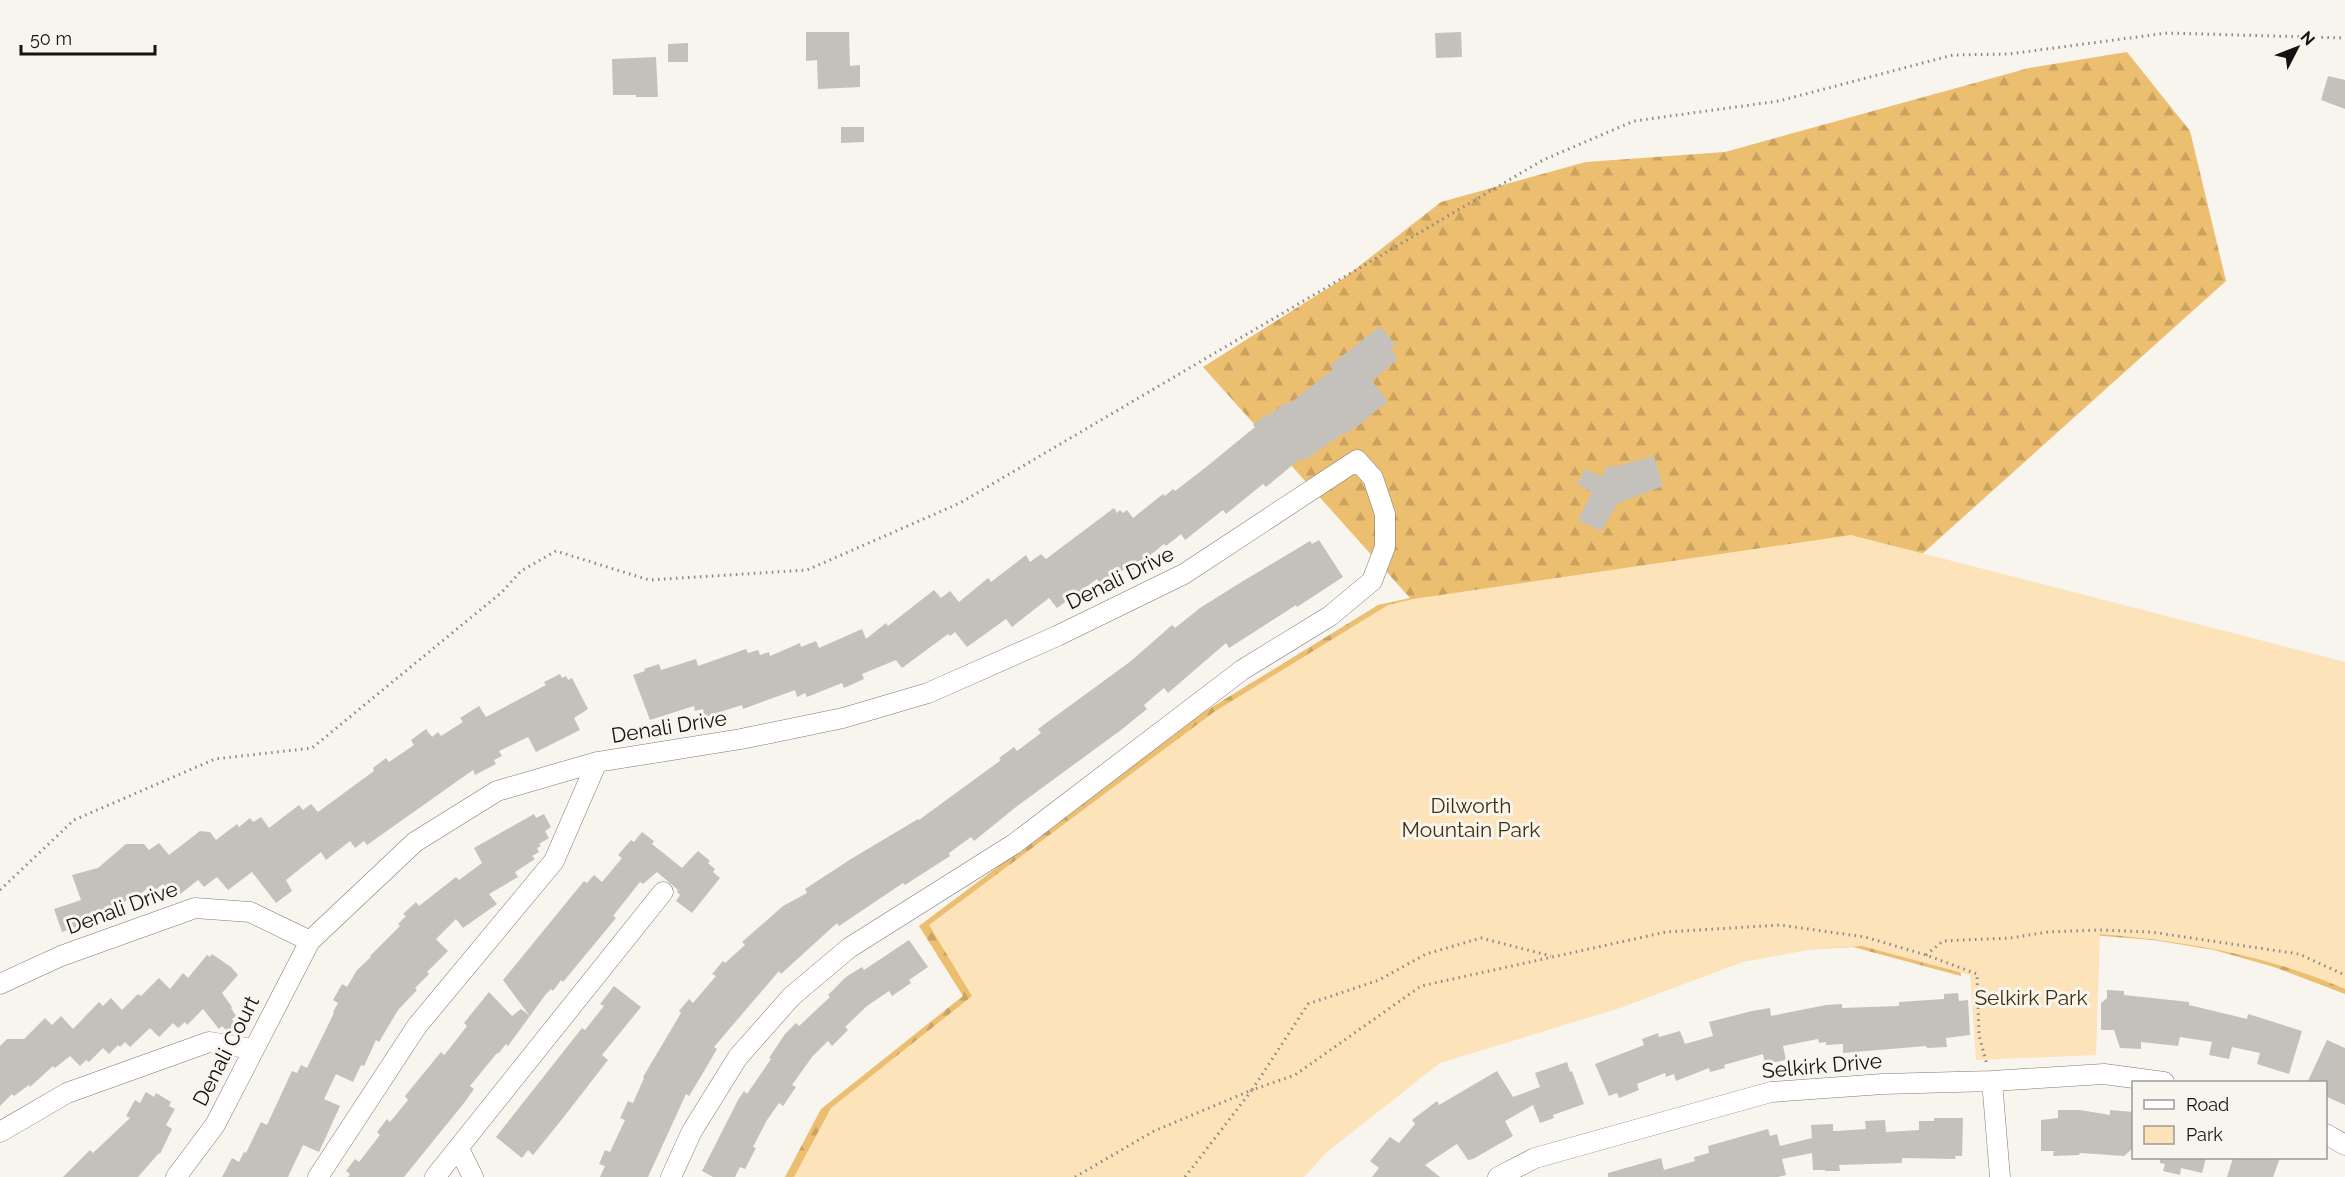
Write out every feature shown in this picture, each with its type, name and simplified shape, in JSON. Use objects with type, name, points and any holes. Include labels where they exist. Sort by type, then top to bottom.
[{"type":"street","name":"Denali Drive","points":[[0,984],[61,956],[195,908],[250,912],[310,941],[415,842],[497,792],[597,762],[741,740],[843,718],[928,693],[1057,636],[1184,574],[1357,460],[1374,478],[1385,514],[1385,547],[1372,581],[1330,616],[1242,670],[1014,843],[849,948],[792,996],[738,1057],[692,1131],[671,1177]]},
{"type":"street","points":[[318,1177],[417,1026],[554,861],[597,762]]},
{"type":"street","points":[[435,1177],[663,892]]},
{"type":"street","name":"Denali Court","points":[[176,1177],[215,1125],[310,941]]},
{"type":"street","points":[[0,1132],[67,1093],[209,1042],[253,1049]]},
{"type":"street","name":"Selkirk Drive","points":[[1498,1177],[1535,1158],[1771,1092],[1883,1084],[1992,1081],[2104,1074],[2151,1081]]},
{"type":"street","points":[[1992,1081],[2000,1177]]},
{"type":"street","points":[[2327,1135],[2345,1145]]},
{"type":"street","points":[[459,1149],[473,1177]]},
{"type":"path","points":[[0,890],[75,820],[215,759],[312,748],[502,592],[521,571],[556,551],[649,580],[807,570],[960,503],[1543,160],[1634,121],[1779,101],[1953,55],[2009,54],[2167,33],[2345,38]]},
{"type":"path","points":[[1075,1177],[1154,1131],[1252,1090],[1295,1075],[1421,986],[1666,932],[1780,925],[1865,937],[1926,955],[1977,974],[1978,1035],[1992,1081]]},
{"type":"path","points":[[1926,955],[1943,941],[2010,939],[2048,932],[2099,930],[2151,932],[2299,954],[2345,975]]},
{"type":"path","points":[[1185,1177],[1252,1090],[1308,1004],[1379,980],[1426,954],[1482,938],[1553,956]]},
{"type":"green space","name":"Dilworth Mountain Park","points":[[2127,52],[2190,131],[2226,281],[1921,555],[2345,665],[2345,994],[2274,967],[2214,950],[2153,940],[2090,935],[1959,946],[1961,976],[1853,947],[1799,950],[1734,962],[1430,1064],[1296,1177],[785,1177],[821,1109],[963,996],[919,926],[1204,712],[1378,605],[1410,598],[1203,367],[1344,278],[1441,202],[1586,162],[1725,152],[2029,68]]},
{"type":"green space","name":"Dilworth Mountain Park","points":[[1851,535],[2345,662],[2345,989],[2286,967],[2225,951],[2100,934],[2096,1055],[1976,1060],[1970,975],[1862,946],[1808,950],[1743,962],[1617,1009],[1440,1063],[1327,1152],[1304,1177],[794,1177],[831,1108],[972,996],[929,925],[1214,712],[1388,605],[1413,599]]},
{"type":"building","points":[[806,32],[849,32],[850,66],[860,65],[860,87],[818,89],[817,60],[806,61]]},
{"type":"building","points":[[1461,32],[1462,57],[1436,58],[1435,33]]},
{"type":"building","points":[[688,43],[688,62],[668,62],[668,44]]},
{"type":"building","points":[[656,57],[658,97],[613,95],[612,59]]},
{"type":"building","points":[[2328,76],[2345,80],[2345,109],[2321,100]]},
{"type":"building","points":[[841,127],[864,127],[864,142],[841,143]]},
{"type":"building","points":[[1380,326],[1396,345],[1391,349],[1398,359],[1372,381],[1388,401],[1353,430],[1342,434],[1304,461],[1301,458],[1266,487],[1263,484],[1226,514],[1223,510],[1185,540],[1181,534],[1166,546],[1164,544],[1127,574],[1124,569],[1103,586],[1097,579],[1057,608],[1049,598],[1012,627],[1006,619],[967,647],[955,632],[950,636],[948,634],[902,668],[896,660],[862,674],[864,679],[844,688],[842,683],[807,697],[805,693],[797,697],[795,690],[743,709],[742,705],[705,717],[703,709],[695,711],[694,706],[650,720],[633,675],[645,671],[644,669],[659,664],[661,670],[696,659],[698,666],[746,649],[748,653],[758,650],[760,655],[769,652],[770,656],[800,643],[801,647],[816,641],[819,648],[862,629],[866,639],[886,623],[888,626],[934,590],[941,598],[950,591],[959,602],[988,578],[991,582],[1026,555],[1030,562],[1041,554],[1046,559],[1114,508],[1117,513],[1120,510],[1123,513],[1127,510],[1133,518],[1163,494],[1165,496],[1173,489],[1175,491],[1205,468],[1255,427],[1253,425],[1268,413],[1269,415],[1287,402],[1289,404],[1333,369],[1330,366]]},
{"type":"building","points":[[1654,456],[1663,486],[1617,504],[1601,531],[1578,520],[1592,492],[1577,484],[1585,469],[1602,477],[1608,465],[1614,467]]},
{"type":"building","points":[[1319,540],[1343,577],[1229,648],[1226,643],[1168,693],[1164,688],[1144,705],[1147,709],[1121,730],[1016,807],[974,841],[971,837],[949,853],[950,856],[905,885],[903,883],[839,926],[837,923],[781,974],[779,971],[714,1047],[717,1049],[700,1078],[689,1096],[686,1094],[648,1177],[600,1177],[605,1166],[599,1164],[605,1150],[610,1152],[625,1120],[620,1118],[628,1101],[633,1103],[643,1077],[681,1013],[679,1011],[689,999],[693,1003],[716,976],[712,974],[723,961],[725,963],[745,945],[742,942],[783,906],[807,893],[805,889],[851,859],[919,820],[1001,760],[999,758],[1014,747],[1017,751],[1041,733],[1038,729],[1131,661],[1172,625],[1175,628],[1200,608],[1243,581],[1310,541],[1312,544]]},
{"type":"building","points":[[560,674],[562,678],[566,676],[568,680],[572,678],[588,709],[574,718],[580,730],[536,752],[528,737],[499,751],[502,756],[494,760],[496,764],[475,775],[473,770],[367,845],[364,841],[355,848],[350,841],[326,860],[321,852],[286,880],[292,891],[276,903],[252,872],[228,890],[217,877],[204,887],[198,880],[174,899],[163,884],[150,894],[147,889],[140,894],[138,892],[116,908],[106,919],[104,916],[62,932],[54,909],[81,900],[72,875],[98,868],[126,844],[144,844],[149,850],[159,843],[169,855],[200,831],[210,832],[216,840],[237,824],[239,827],[250,818],[253,822],[261,817],[269,828],[299,805],[303,810],[311,804],[318,812],[374,771],[373,768],[386,758],[389,762],[414,745],[411,740],[426,729],[432,737],[438,732],[441,736],[463,722],[460,718],[479,706],[486,717],[546,685],[544,682]]},
{"type":"building","points":[[534,814],[536,818],[544,814],[551,827],[545,831],[549,838],[539,844],[541,846],[537,848],[539,852],[532,856],[535,859],[515,872],[518,877],[489,894],[497,904],[463,928],[456,919],[436,939],[448,951],[427,972],[429,974],[415,988],[417,990],[398,1010],[379,1042],[376,1040],[364,1066],[361,1065],[353,1082],[336,1074],[324,1099],[340,1106],[319,1152],[303,1145],[288,1177],[222,1177],[232,1158],[239,1162],[244,1152],[246,1153],[261,1122],[267,1125],[292,1071],[297,1073],[301,1065],[307,1068],[334,1013],[338,1003],[333,1000],[342,984],[347,987],[357,970],[400,926],[398,924],[406,916],[403,914],[416,902],[419,906],[456,877],[459,880],[482,863],[474,848]]},
{"type":"building","points":[[642,832],[654,841],[652,844],[682,868],[698,851],[710,861],[708,863],[715,869],[713,872],[720,878],[692,913],[676,901],[680,895],[678,890],[657,872],[643,884],[640,882],[613,916],[616,918],[563,982],[561,980],[553,991],[551,989],[546,994],[508,1046],[506,1044],[497,1053],[470,1086],[474,1089],[464,1103],[404,1177],[348,1177],[350,1174],[346,1171],[355,1159],[359,1162],[380,1135],[377,1132],[387,1119],[390,1122],[408,1100],[405,1096],[441,1052],[444,1055],[450,1048],[467,1026],[464,1023],[489,992],[512,1016],[521,1009],[529,1015],[503,980],[584,881],[587,883],[594,875],[602,882],[622,858],[618,855],[631,840],[634,842]]},
{"type":"building","points":[[909,940],[928,967],[892,996],[889,991],[867,1006],[845,1027],[848,1030],[832,1046],[828,1041],[812,1057],[792,1085],[796,1087],[783,1106],[779,1103],[767,1120],[745,1169],[740,1167],[735,1177],[713,1177],[702,1171],[738,1100],[744,1091],[747,1094],[785,1034],[796,1023],[799,1026],[830,997],[828,995],[846,977],[862,967],[864,970]]},
{"type":"building","points":[[212,954],[231,967],[238,975],[222,993],[232,1007],[236,1016],[232,1019],[241,1035],[229,1033],[222,1026],[219,1029],[203,1009],[187,1025],[185,1022],[178,1028],[173,1023],[159,1037],[150,1028],[130,1047],[125,1042],[109,1054],[103,1048],[89,1062],[86,1060],[80,1066],[70,1056],[55,1068],[53,1066],[30,1087],[29,1085],[14,1096],[12,1094],[0,1106],[0,1046],[7,1039],[24,1039],[45,1018],[52,1025],[61,1016],[73,1029],[99,1002],[103,1006],[111,998],[122,1010],[138,994],[141,996],[159,978],[170,989],[183,973],[188,978],[207,955],[210,957]]},
{"type":"building","points":[[614,986],[641,1007],[602,1055],[608,1060],[563,1118],[533,1155],[528,1150],[522,1158],[496,1137],[582,1028],[585,1030],[604,1006],[600,1004]]},
{"type":"building","points":[[2107,990],[2124,991],[2124,995],[2189,1002],[2189,1005],[2247,1019],[2248,1014],[2302,1031],[2289,1074],[2257,1064],[2260,1053],[2232,1047],[2229,1059],[2209,1055],[2212,1042],[2180,1037],[2178,1046],[2141,1042],[2141,1049],[2120,1048],[2114,1030],[2101,1030],[2101,1003],[2107,998]]},
{"type":"building","points":[[1958,993],[1959,1001],[1968,1000],[1970,1035],[1946,1038],[1947,1047],[1927,1048],[1926,1046],[1843,1053],[1843,1044],[1826,1045],[1826,1042],[1819,1043],[1818,1039],[1783,1046],[1786,1060],[1765,1064],[1763,1054],[1724,1065],[1725,1068],[1710,1072],[1709,1068],[1676,1081],[1674,1074],[1666,1077],[1665,1073],[1637,1084],[1639,1090],[1619,1098],[1617,1093],[1609,1096],[1595,1064],[1644,1045],[1642,1039],[1658,1033],[1659,1037],[1680,1031],[1685,1044],[1713,1036],[1709,1022],[1752,1011],[1770,1008],[1771,1016],[1826,1005],[1842,1004],[1842,1008],[1899,1006],[1899,1002],[1944,999],[1944,994]]},
{"type":"building","points":[[2327,1040],[2345,1048],[2345,1105],[2327,1097],[2327,1081],[2308,1081]]},
{"type":"building","points":[[1567,1062],[1584,1104],[1553,1115],[1554,1118],[1540,1123],[1533,1105],[1505,1121],[1513,1136],[1473,1159],[1468,1160],[1457,1144],[1425,1165],[1440,1177],[1372,1177],[1379,1168],[1370,1161],[1390,1137],[1399,1143],[1415,1124],[1412,1120],[1437,1101],[1439,1105],[1497,1071],[1513,1097],[1540,1087],[1535,1073]]},
{"type":"building","points":[[146,1092],[154,1097],[156,1093],[171,1102],[169,1106],[175,1109],[166,1125],[172,1129],[160,1154],[138,1177],[63,1177],[90,1150],[93,1153],[130,1118],[126,1116],[135,1100],[140,1103]]},
{"type":"building","points":[[2058,1110],[2080,1110],[2110,1115],[2110,1110],[2132,1112],[2132,1149],[2124,1156],[2080,1153],[2079,1155],[2053,1156],[2054,1151],[2041,1151],[2041,1120],[2058,1118]]},
{"type":"building","points":[[1934,1118],[1963,1118],[1962,1156],[1955,1156],[1956,1159],[1902,1158],[1902,1163],[1839,1165],[1840,1171],[1825,1171],[1813,1170],[1812,1153],[1782,1159],[1786,1175],[1778,1177],[1608,1177],[1608,1173],[1661,1158],[1664,1170],[1695,1161],[1694,1157],[1709,1153],[1708,1146],[1768,1129],[1770,1136],[1777,1134],[1780,1146],[1812,1138],[1811,1125],[1833,1124],[1833,1131],[1837,1131],[1866,1129],[1865,1121],[1885,1120],[1886,1132],[1919,1130],[1919,1121],[1934,1121]]},
{"type":"building","points":[[2160,1159],[2206,1159],[2202,1173],[2181,1168],[2180,1175],[2163,1171],[2165,1164],[2160,1163]]},
{"type":"building","points":[[2233,1159],[2280,1159],[2273,1177],[2227,1177]]},
{"type":"park label","name":"Selkirk Park","points":[[2031,998]]}]
